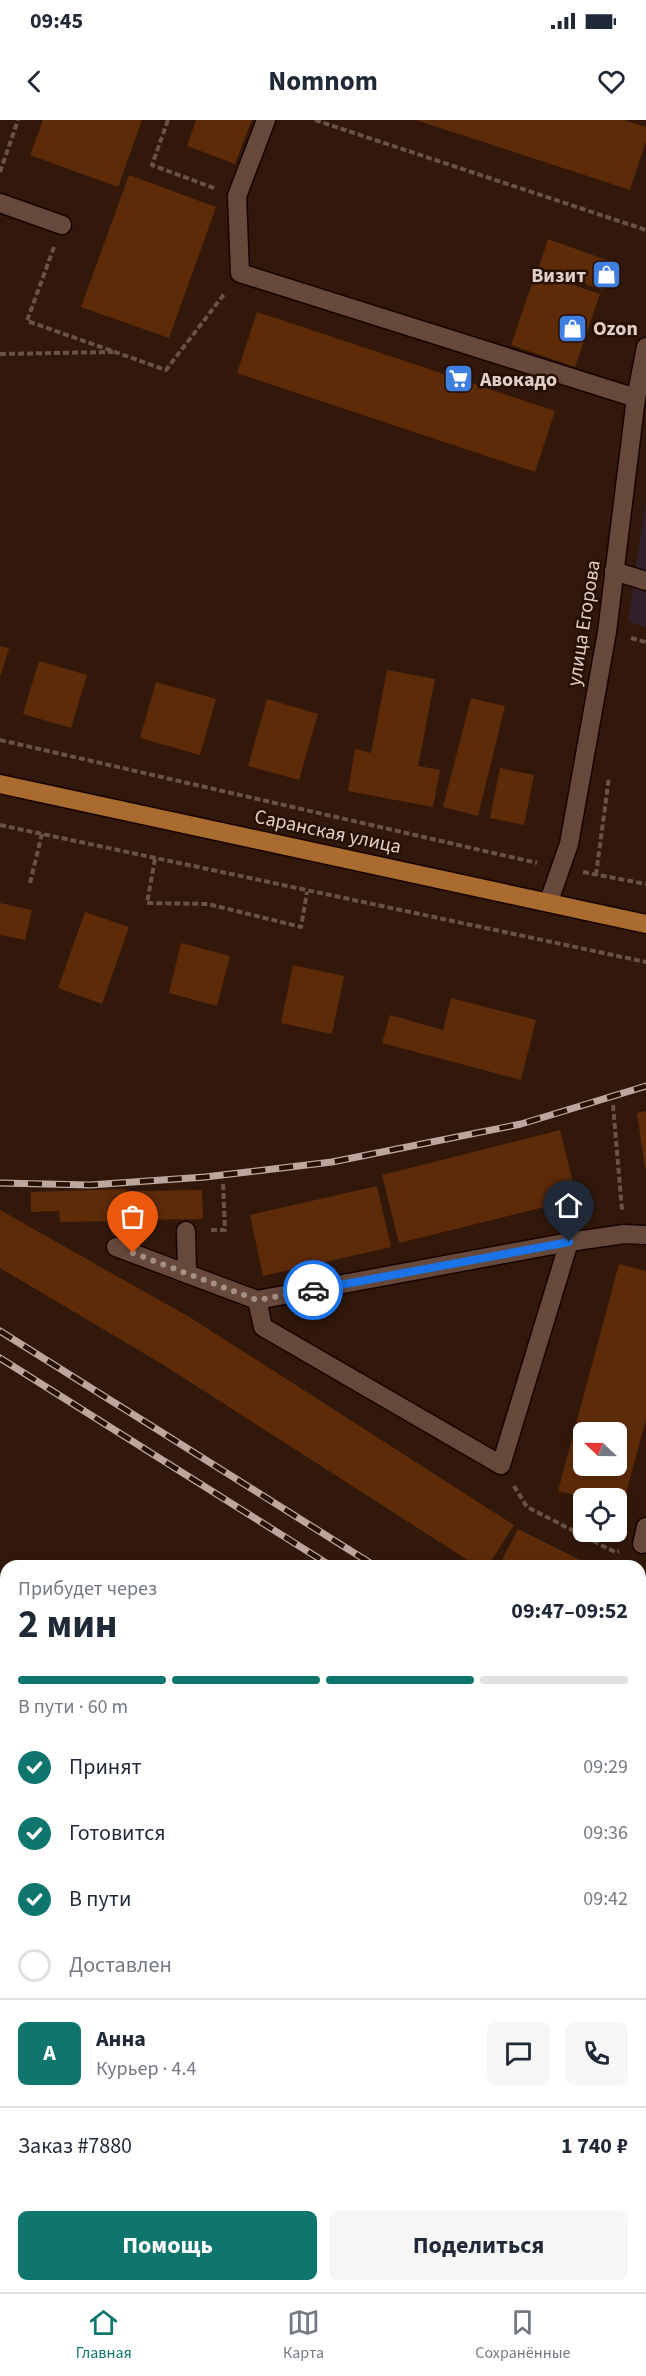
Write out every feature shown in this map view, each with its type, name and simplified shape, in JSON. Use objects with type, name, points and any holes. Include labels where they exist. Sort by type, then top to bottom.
[{"type":"main road","name":"Саранская улица","points":[[0,784],[549,901],[646,924]]},
{"type":"street","points":[[266,120],[237,196],[240,273],[636,398]]},
{"type":"street","points":[[0,203],[62,225]]},
{"type":"street","name":"улица Егорова","points":[[549,901],[568,844],[590,726],[614,571],[636,398],[646,347]]},
{"type":"street","points":[[614,571],[646,581]]},
{"type":"street","points":[[186,1231],[187,1274]]},
{"type":"street","points":[[116,1246],[257,1300],[569,1242],[624,1234],[646,1235]]},
{"type":"street","points":[[257,1300],[262,1327],[501,1465],[569,1242]]},
{"type":"path","points":[[0,172],[18,120]]},
{"type":"path","points":[[168,120],[152,165],[237,196]]},
{"type":"path","points":[[315,120],[646,230]]},
{"type":"path","points":[[62,225],[27,321],[166,370],[240,273]]},
{"type":"path","points":[[0,354],[117,352]]},
{"type":"path","points":[[0,740],[561,868],[646,884]]},
{"type":"path","points":[[0,825],[307,892],[646,962]]},
{"type":"path","points":[[30,883],[42,834]]},
{"type":"path","points":[[155,859],[147,903],[208,904],[301,927],[307,892]]},
{"type":"path","points":[[614,1105],[624,1234]]},
{"type":"path","points":[[186,1231],[225,1230],[223,1182]]},
{"type":"path","points":[[501,1465],[527,1507],[615,1552],[645,1538]]},
{"type":"shaded area","points":[[646,499],[646,627],[628,621]]},
{"type":"building","points":[[43,120],[142,120],[118,187],[30,155]]},
{"type":"building","points":[[196,120],[252,120],[235,164],[187,146]]},
{"type":"building","points":[[416,120],[624,120],[646,127],[646,141],[630,190]]},
{"type":"building","points":[[129,175],[216,207],[169,338],[81,307]]},
{"type":"building","points":[[548,239],[612,262],[602,290],[539,267]]},
{"type":"building","points":[[536,272],[600,294],[575,367],[511,345]]},
{"type":"building","points":[[257,312],[555,411],[535,472],[237,373]]},
{"type":"building","points":[[0,646],[9,648],[1,675],[0,675]]},
{"type":"building","points":[[39,661],[87,675],[71,728],[23,714]]},
{"type":"building","points":[[387,670],[435,679],[418,766],[440,770],[433,807],[348,791],[355,749],[371,753]]},
{"type":"building","points":[[156,682],[216,699],[200,755],[140,738]]},
{"type":"building","points":[[471,698],[505,706],[478,816],[443,807]]},
{"type":"building","points":[[267,699],[318,714],[299,780],[248,766]]},
{"type":"building","points":[[500,768],[534,775],[524,825],[490,818]]},
{"type":"building","points":[[0,903],[32,910],[25,940],[0,935]]},
{"type":"building","points":[[85,912],[129,927],[102,1004],[58,988]]},
{"type":"building","points":[[181,943],[230,956],[217,1006],[169,993]]},
{"type":"building","points":[[293,965],[344,976],[332,1034],[281,1023]]},
{"type":"building","points":[[451,998],[536,1020],[521,1080],[382,1043],[390,1015],[443,1030]]},
{"type":"building","points":[[646,1111],[646,1168],[645,1168],[637,1113]]},
{"type":"building","points":[[560,1130],[577,1199],[399,1243],[382,1175]]},
{"type":"building","points":[[377,1186],[391,1247],[263,1276],[250,1215]]},
{"type":"building","points":[[126,1189],[127,1221],[60,1222],[59,1211],[31,1212],[31,1192]]},
{"type":"building","points":[[202,1190],[203,1219],[138,1220],[138,1191]]},
{"type":"building","points":[[0,1210],[191,1318],[514,1525],[492,1560],[468,1560],[162,1364],[0,1268]]},
{"type":"building","points":[[619,1264],[646,1271],[646,1419],[627,1489],[573,1488],[573,1495],[558,1491],[573,1435],[573,1476],[627,1476],[627,1422],[577,1422]]},
{"type":"building","points":[[518,1529],[580,1560],[502,1560]]},
{"type":"railway","points":[[0,1183],[90,1185],[205,1177],[332,1162],[521,1124],[646,1086]]},
{"type":"railway","points":[[0,1331],[365,1560]]},
{"type":"railway","points":[[0,1358],[321,1560]]},
{"type":"way so far","points":[[133,1253],[257,1300],[313,1290]]},
{"type":"place","name":"Визит","points":[[607,275]]},
{"type":"place","name":"Ozon","points":[[572,328]]},
{"type":"place","name":"Авокадо","points":[[459,379]]},
{"type":"route","points":[[313,1290],[569,1242]]}]
